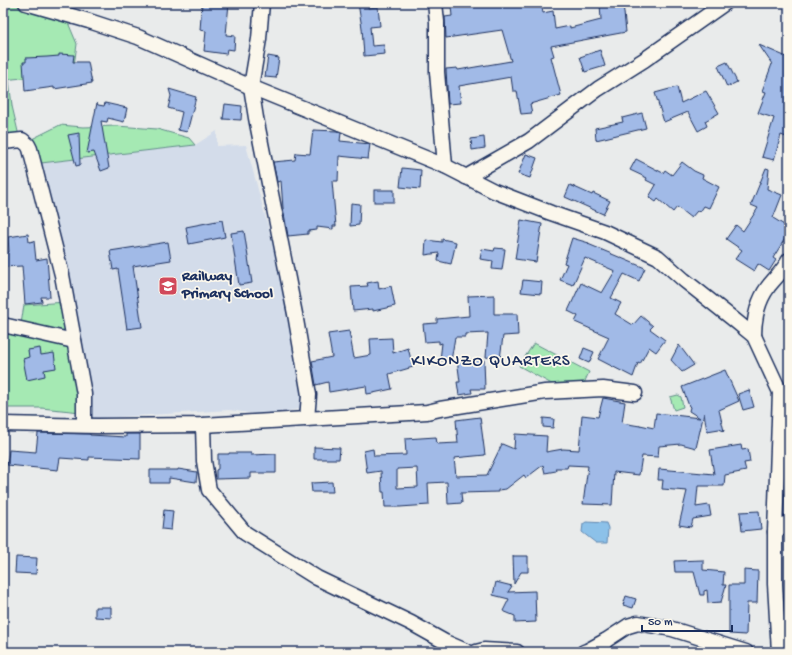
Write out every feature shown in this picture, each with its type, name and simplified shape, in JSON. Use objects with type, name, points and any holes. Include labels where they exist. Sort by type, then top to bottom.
[{"type":"street","points":[[26,3],[138,37],[251,87],[445,166],[494,191],[551,214],[605,232],[658,257],[684,280],[754,336],[780,392],[775,584],[782,646]]},
{"type":"street","points":[[262,3],[251,87],[309,395],[307,419]]},
{"type":"street","points":[[435,3],[437,22],[437,72],[445,166]]},
{"type":"street","points":[[466,177],[529,141],[598,89],[644,60],[725,3]]},
{"type":"street","points":[[3,142],[22,140],[30,149],[62,275],[84,394],[84,425]]},
{"type":"street","points":[[754,336],[755,316],[767,288],[788,263]]},
{"type":"street","points":[[3,325],[74,341]]},
{"type":"street","points":[[3,424],[203,425],[427,412],[544,392],[603,389],[635,393]]},
{"type":"street","points":[[203,425],[204,461],[209,490],[245,533],[317,578],[468,652]]},
{"type":"street","points":[[776,532],[789,522]]},
{"type":"street","points":[[584,652],[602,646],[628,626],[638,623],[672,629],[746,652]]},
{"type":"street","points":[[476,652],[484,650],[517,652]]},
{"type":"shaded area","name":"Railway Primary School","points":[[217,131],[217,146],[246,145],[289,304],[305,399],[300,409],[263,415],[229,410],[87,419],[41,163],[195,145]]},
{"type":"green space","points":[[3,3],[24,3],[64,13],[77,44],[73,73],[3,80]]},
{"type":"green space","points":[[3,80],[9,80],[12,106],[19,136],[3,136]]},
{"type":"green space","points":[[60,125],[83,127],[117,126],[157,129],[189,138],[195,145],[41,163],[32,139]]},
{"type":"green space","points":[[66,302],[71,334],[21,324],[24,305]]},
{"type":"green space","points":[[3,331],[68,343],[81,412],[41,408],[3,408]]},
{"type":"green space","points":[[534,343],[589,372],[582,388],[559,388],[519,366]]},
{"type":"green space","points":[[678,395],[681,397],[683,407],[674,410],[670,397]]},
{"type":"water","points":[[586,522],[606,523],[608,528],[607,543],[596,543],[582,532],[583,524]]},
{"type":"building","points":[[202,3],[229,3],[226,35],[235,36],[234,50],[227,49],[226,54],[204,51],[206,31],[200,30]]},
{"type":"building","points":[[358,3],[368,3],[368,8],[378,7],[380,26],[370,27],[372,46],[384,45],[385,54],[364,56]]},
{"type":"building","points":[[472,3],[541,3],[543,13],[553,11],[555,29],[570,26],[570,28],[601,20],[600,3],[623,3],[626,32],[551,46],[554,56],[551,57],[561,95],[530,104],[532,113],[521,114],[517,91],[513,91],[511,77],[459,86],[461,103],[448,104],[446,69],[457,68],[458,70],[511,61],[502,30],[446,38],[445,17],[452,16],[451,6]]},
{"type":"building","points":[[759,45],[789,58],[789,138],[781,135],[774,160],[762,157],[774,118],[758,113],[766,92],[762,91],[772,64]]},
{"type":"building","points":[[600,50],[605,66],[585,72],[580,57]]},
{"type":"building","points":[[59,54],[74,55],[73,62],[88,62],[92,83],[54,89],[54,87],[25,91],[23,62],[26,62],[26,58],[59,56]]},
{"type":"building","points":[[268,56],[279,58],[276,78],[265,77]]},
{"type":"building","points":[[727,62],[737,82],[727,87],[718,66]]},
{"type":"building","points":[[677,87],[681,103],[706,91],[719,113],[705,121],[707,126],[698,131],[688,112],[664,122],[655,93]]},
{"type":"building","points":[[169,89],[196,97],[187,132],[178,130],[182,112],[168,108],[171,96]]},
{"type":"building","points":[[97,103],[98,105],[104,106],[105,103],[127,108],[124,122],[108,118],[107,122],[101,121],[109,168],[101,171],[94,152],[87,153]]},
{"type":"building","points":[[225,104],[242,106],[241,120],[223,119]]},
{"type":"building","points":[[642,113],[646,128],[596,140],[595,128],[623,122],[622,118]]},
{"type":"building","points":[[313,130],[337,131],[341,133],[340,141],[370,144],[368,159],[339,156],[338,181],[332,181],[336,226],[333,226],[333,229],[317,227],[317,230],[308,231],[308,234],[288,236],[283,208],[281,181],[277,182],[273,162],[295,160],[296,153],[310,154]]},
{"type":"building","points":[[79,133],[80,165],[76,166],[68,135]]},
{"type":"building","points":[[484,137],[485,148],[472,150],[471,139]]},
{"type":"building","points":[[526,154],[537,158],[530,178],[518,174]]},
{"type":"building","points":[[636,159],[663,173],[665,170],[672,175],[682,162],[694,171],[703,175],[702,178],[719,187],[709,208],[704,206],[700,212],[697,211],[691,218],[677,207],[673,212],[658,199],[656,202],[649,197],[656,185],[646,180],[647,178],[630,170]]},
{"type":"building","points":[[402,168],[421,170],[420,189],[400,187]]},
{"type":"building","points":[[766,168],[769,169],[767,189],[782,195],[773,218],[789,228],[789,232],[773,258],[776,260],[769,271],[758,264],[754,271],[735,259],[742,250],[726,239],[736,225],[743,231],[758,208],[751,205]]},
{"type":"building","points":[[570,185],[610,201],[603,214],[565,197]]},
{"type":"building","points":[[374,190],[394,190],[394,202],[374,202]]},
{"type":"building","points":[[351,203],[360,204],[359,225],[350,226]]},
{"type":"building","points":[[222,220],[225,237],[189,244],[186,227]]},
{"type":"building","points":[[521,220],[542,224],[536,262],[515,259]]},
{"type":"building","points":[[244,231],[252,283],[239,285],[231,233]]},
{"type":"building","points":[[28,234],[29,242],[34,241],[36,260],[47,258],[50,297],[41,297],[42,302],[25,304],[22,266],[3,267],[3,253],[9,252],[8,237]]},
{"type":"building","points":[[572,238],[589,243],[588,244],[645,268],[639,281],[624,274],[611,298],[621,303],[615,314],[633,325],[641,316],[653,326],[650,329],[665,340],[656,352],[649,347],[640,364],[638,363],[633,377],[598,359],[609,337],[575,322],[578,316],[568,311],[581,283],[602,293],[615,271],[585,258],[573,285],[560,280],[567,264],[564,263]]},
{"type":"building","points":[[442,239],[456,242],[451,264],[438,261],[439,253],[425,255],[426,240],[442,242]]},
{"type":"building","points":[[168,242],[171,260],[133,266],[142,327],[127,329],[118,269],[113,270],[110,251]]},
{"type":"building","points":[[495,248],[505,249],[502,270],[492,269],[493,261],[480,259],[482,249],[494,251]]},
{"type":"building","points":[[523,280],[542,282],[541,294],[521,292]]},
{"type":"building","points":[[378,281],[379,289],[391,286],[395,306],[373,311],[373,309],[353,311],[351,287],[368,286],[367,283]]},
{"type":"building","points":[[494,295],[494,314],[517,314],[518,335],[503,336],[500,359],[486,357],[488,333],[465,334],[465,337],[455,337],[451,361],[440,360],[442,343],[439,344],[439,341],[425,342],[423,324],[437,323],[437,319],[469,316],[468,296]]},
{"type":"building","points":[[349,331],[354,358],[371,355],[370,339],[392,338],[393,353],[408,348],[413,367],[389,374],[392,389],[373,393],[367,394],[366,386],[329,392],[328,382],[316,385],[312,361],[332,357],[328,334]]},
{"type":"building","points":[[679,345],[694,365],[682,372],[671,360]]},
{"type":"building","points":[[40,348],[41,355],[54,353],[56,368],[44,370],[45,376],[27,380],[23,359],[29,357],[28,350]]},
{"type":"building","points":[[584,348],[594,352],[589,363],[580,359]]},
{"type":"building","points":[[467,358],[467,360],[484,360],[485,389],[471,389],[472,393],[459,395],[457,382],[460,382],[457,359]]},
{"type":"building","points":[[725,370],[739,401],[719,410],[724,431],[719,429],[707,431],[704,413],[696,448],[681,444],[659,446],[658,457],[642,456],[639,475],[614,472],[612,505],[583,504],[588,466],[568,465],[567,468],[555,468],[556,471],[545,473],[543,465],[526,478],[524,475],[506,489],[498,490],[498,492],[461,493],[462,503],[448,504],[447,482],[428,483],[429,505],[400,507],[385,507],[384,492],[382,492],[381,471],[367,473],[364,451],[373,449],[374,456],[406,455],[405,439],[436,437],[437,444],[458,443],[456,420],[480,417],[485,455],[454,458],[456,476],[487,475],[502,444],[514,449],[515,434],[547,436],[546,452],[563,449],[579,450],[582,415],[598,417],[603,398],[625,402],[622,423],[654,428],[656,413],[700,418],[689,411],[690,407],[682,387]],"holes":[[[417,468],[418,487],[397,488],[397,469]]]},
{"type":"building","points":[[749,390],[754,407],[743,410],[738,394]]},
{"type":"building","points":[[543,418],[554,419],[553,428],[543,427]]},
{"type":"building","points":[[38,433],[90,434],[126,437],[126,434],[140,434],[140,459],[89,457],[89,460],[60,458],[58,470],[7,465],[9,450],[36,452]]},
{"type":"building","points":[[741,445],[742,450],[748,449],[750,462],[744,463],[746,471],[725,475],[724,486],[698,486],[696,507],[709,505],[711,516],[693,519],[691,527],[679,525],[687,491],[662,489],[663,480],[658,480],[659,469],[714,474],[710,450]]},
{"type":"building","points":[[314,447],[340,448],[339,459],[314,459]]},
{"type":"building","points":[[251,453],[251,455],[276,454],[276,473],[251,473],[251,478],[216,479],[218,454]]},
{"type":"building","points":[[178,469],[197,472],[196,482],[169,478],[169,483],[150,483],[150,470]]},
{"type":"building","points":[[332,482],[333,492],[312,492],[311,483]]},
{"type":"building","points":[[164,510],[173,511],[171,530],[162,529]]},
{"type":"building","points":[[759,511],[761,529],[742,531],[740,512]]},
{"type":"building","points":[[513,556],[528,556],[528,572],[521,572],[514,584]]},
{"type":"building","points":[[16,557],[37,558],[36,574],[15,573]]},
{"type":"building","points":[[703,560],[703,570],[724,572],[723,585],[726,585],[721,602],[708,603],[707,590],[704,591],[704,595],[700,595],[694,572],[675,572],[674,561]]},
{"type":"building","points":[[744,570],[758,571],[757,603],[747,603],[746,635],[729,634],[729,585],[744,585]]},
{"type":"building","points":[[496,582],[512,586],[508,592],[535,591],[536,622],[515,623],[515,616],[503,611],[509,599],[493,595]]},
{"type":"building","points":[[626,596],[636,599],[633,608],[623,605]]},
{"type":"building","points":[[95,607],[111,607],[111,618],[95,617]]},
{"type":"place","name":"Railway Primary School","points":[[168,286]]},
{"type":"district","name":"KIKONZO QUARTERS","points":[[491,362]]}]
